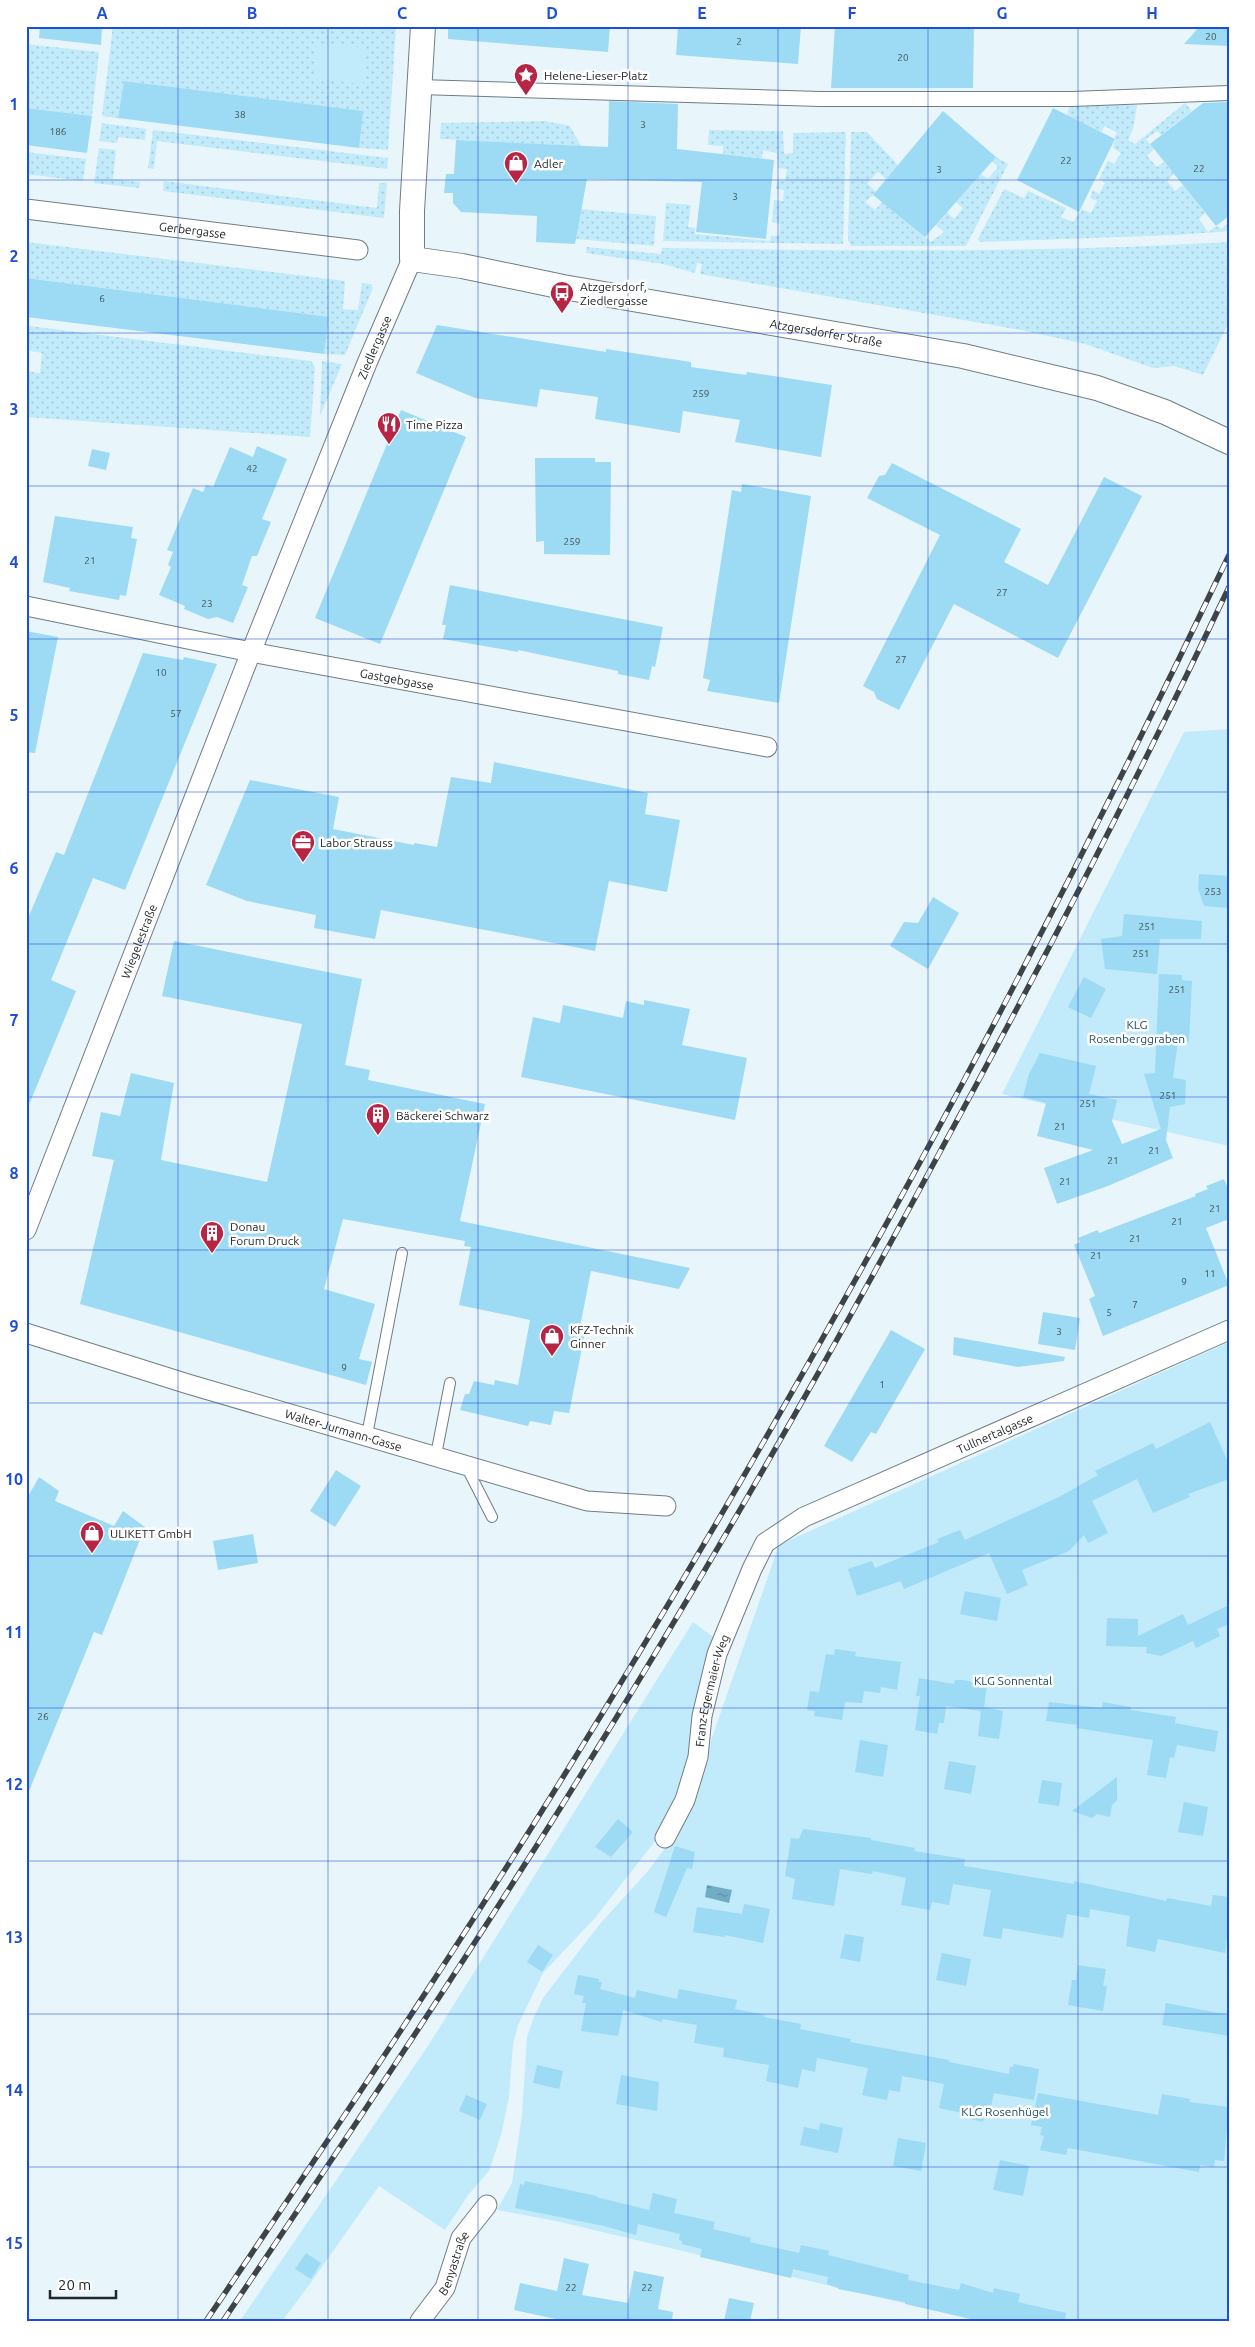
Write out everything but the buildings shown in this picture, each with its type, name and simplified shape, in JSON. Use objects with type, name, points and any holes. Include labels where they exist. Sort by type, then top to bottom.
[{"type":"street","name":"Ziedlergasse","points":[[251,652],[367,362],[412,259],[412,210],[423,26]]},
{"type":"street","points":[[419,87],[820,99],[1072,100],[1229,93]]},
{"type":"street","name":"Gerbergasse","points":[[26,208],[358,250]]},
{"type":"street","name":"Atzgersdorfer Straße","points":[[412,259],[462,266],[573,288],[963,356],[1097,388],[1164,412],[1229,442]]},
{"type":"street","name":"Gastgebgasse","points":[[26,606],[251,652],[767,747]]},
{"type":"street","name":"Wiegelestraße","points":[[26,1230],[251,652]]},
{"type":"street","name":"Tullnertalgasse","points":[[765,1543],[804,1517],[1229,1330]]},
{"type":"street","name":"Walter-Jurmann-Gasse","points":[[26,1333],[188,1384],[593,1502],[666,1506]]},
{"type":"street","name":"Franz-Egermaier-Weg","points":[[665,1838],[685,1800],[698,1757],[702,1716],[717,1654],[765,1543]]},
{"type":"street","name":"Benyastraße","points":[[420,2321],[444,2288],[461,2238],[487,2205]]},
{"type":"lane","points":[[367,1435],[402,1253]]},
{"type":"lane","points":[[436,1455],[450,1382]]},
{"type":"lane","points":[[464,1463],[492,1517]]},
{"type":"green space","points":[[113,26],[396,26],[388,150],[359,148],[362,111],[124,81],[118,118],[102,116]]},
{"type":"green space","points":[[317,43],[367,48],[363,84],[313,79]]},
{"type":"green space","points":[[26,44],[99,52],[92,116],[26,108]]},
{"type":"green space","points":[[1185,103],[1192,111],[1161,135],[1157,131],[1146,139],[1154,149],[1147,156],[1157,167],[1164,162],[1174,174],[1167,181],[1175,191],[1183,185],[1205,213],[1199,219],[1208,232],[1216,226],[1221,229],[1229,222],[1229,231],[1176,235],[980,242],[978,239],[1004,189],[1024,198],[1028,191],[1066,208],[1061,217],[1073,222],[1082,209],[1091,213],[1097,201],[1090,198],[1093,190],[1099,194],[1105,183],[1099,179],[1108,161],[1114,164],[1121,153],[1113,148],[1114,138],[1117,133],[1105,126],[1101,132],[1067,115],[1070,104],[1137,105],[1133,129],[1128,140],[1135,144]]},
{"type":"green space","points":[[545,121],[570,126],[581,146],[440,139],[441,123]]},
{"type":"green space","points":[[102,123],[146,129],[145,140],[118,137],[117,143],[99,141]]},
{"type":"green space","points":[[153,130],[388,158],[387,169],[157,141],[154,169],[148,168]]},
{"type":"green space","points":[[709,130],[783,131],[784,154],[793,153],[793,133],[846,132],[843,244],[663,241],[666,203],[691,205],[688,227],[695,228],[695,234],[770,241],[771,236],[779,236],[780,224],[772,222],[774,200],[783,201],[784,190],[776,189],[777,181],[785,181],[787,169],[778,168],[777,153],[763,150],[762,158],[723,154],[723,146],[708,145]]},
{"type":"green space","points":[[851,132],[867,132],[898,165],[886,179],[878,172],[867,183],[876,192],[865,202],[875,210],[882,202],[931,242],[944,232],[936,225],[947,212],[954,219],[963,208],[956,202],[981,174],[988,179],[998,167],[992,161],[996,157],[1008,164],[966,246],[851,246],[848,240]]},
{"type":"green space","points":[[99,148],[116,150],[113,179],[140,182],[139,188],[94,183]]},
{"type":"green space","points":[[26,152],[86,159],[83,181],[26,174]]},
{"type":"green space","points":[[164,181],[377,208],[379,183],[387,183],[384,218],[163,191]]},
{"type":"green space","points":[[581,209],[656,216],[654,246],[576,239]]},
{"type":"green space","points":[[26,242],[345,281],[343,309],[358,310],[362,283],[371,284],[373,288],[345,355],[324,354],[329,317],[26,278]]},
{"type":"green space","points":[[1229,242],[1229,322],[1203,375],[1174,366],[1153,368],[1085,344],[1021,330],[700,274],[702,264],[697,263],[695,273],[663,264],[586,253],[587,247],[661,254],[662,248],[1016,250]]},
{"type":"green space","points":[[29,326],[311,361],[315,367],[310,437],[26,417],[26,371],[40,373],[42,353],[26,350]]},
{"type":"green space","points":[[322,361],[342,364],[320,416]]},
{"type":"green space","name":"KLG Rosenberggraben","points":[[1229,729],[1229,1146],[1002,1094],[1184,732]]},
{"type":"green space","points":[[1229,1342],[1229,2321],[979,2321],[556,2221],[497,2210],[512,2183],[522,2115],[527,2037],[534,2017],[543,1998],[599,1925],[648,1871],[671,1840],[677,1838],[779,1545]]},
{"type":"green space","points":[[693,1622],[716,1639],[690,1761],[667,1826],[594,1919],[543,1973],[518,2025],[513,2044],[509,2097],[501,2135],[489,2171],[469,2194],[445,2230],[379,2186],[282,2321],[240,2321],[428,2046]]},
{"type":"water","points":[[707,1885],[732,1890],[729,1903],[705,1897]]},
{"type":"railway","points":[[206,2321],[381,2061],[466,1930],[643,1647],[733,1495],[821,1341],[991,1030],[1152,714],[1229,555]]},
{"type":"railway","points":[[223,2321],[394,2066],[561,1807],[659,1648],[800,1406],[1011,1019],[1086,876],[1229,587]]},
{"type":"place","name":"Helene-Lieser-Platz","points":[[526,96]]},
{"type":"place","name":"Adler","points":[[516,184]]},
{"type":"place","name":"Atzgersdorf, Ziedlergasse","points":[[562,314]]},
{"type":"place","name":"Time Pizza","points":[[389,445]]},
{"type":"place","name":"Labor Strauss","points":[[303,863]]},
{"type":"place","name":"Bäckerei Schwarz","points":[[378,1136]]},
{"type":"place","name":"Donau Forum Druck","points":[[212,1254]]},
{"type":"place","name":"KFZ-Technik Ginner","points":[[552,1357]]},
{"type":"place","name":"ULIKETT GmbH","points":[[92,1554]]},
{"type":"park label","name":"KLG Sonnental","points":[[1013,1680]]},
{"type":"park label","name":"KLG Rosenhügel","points":[[1005,2111]]}]
